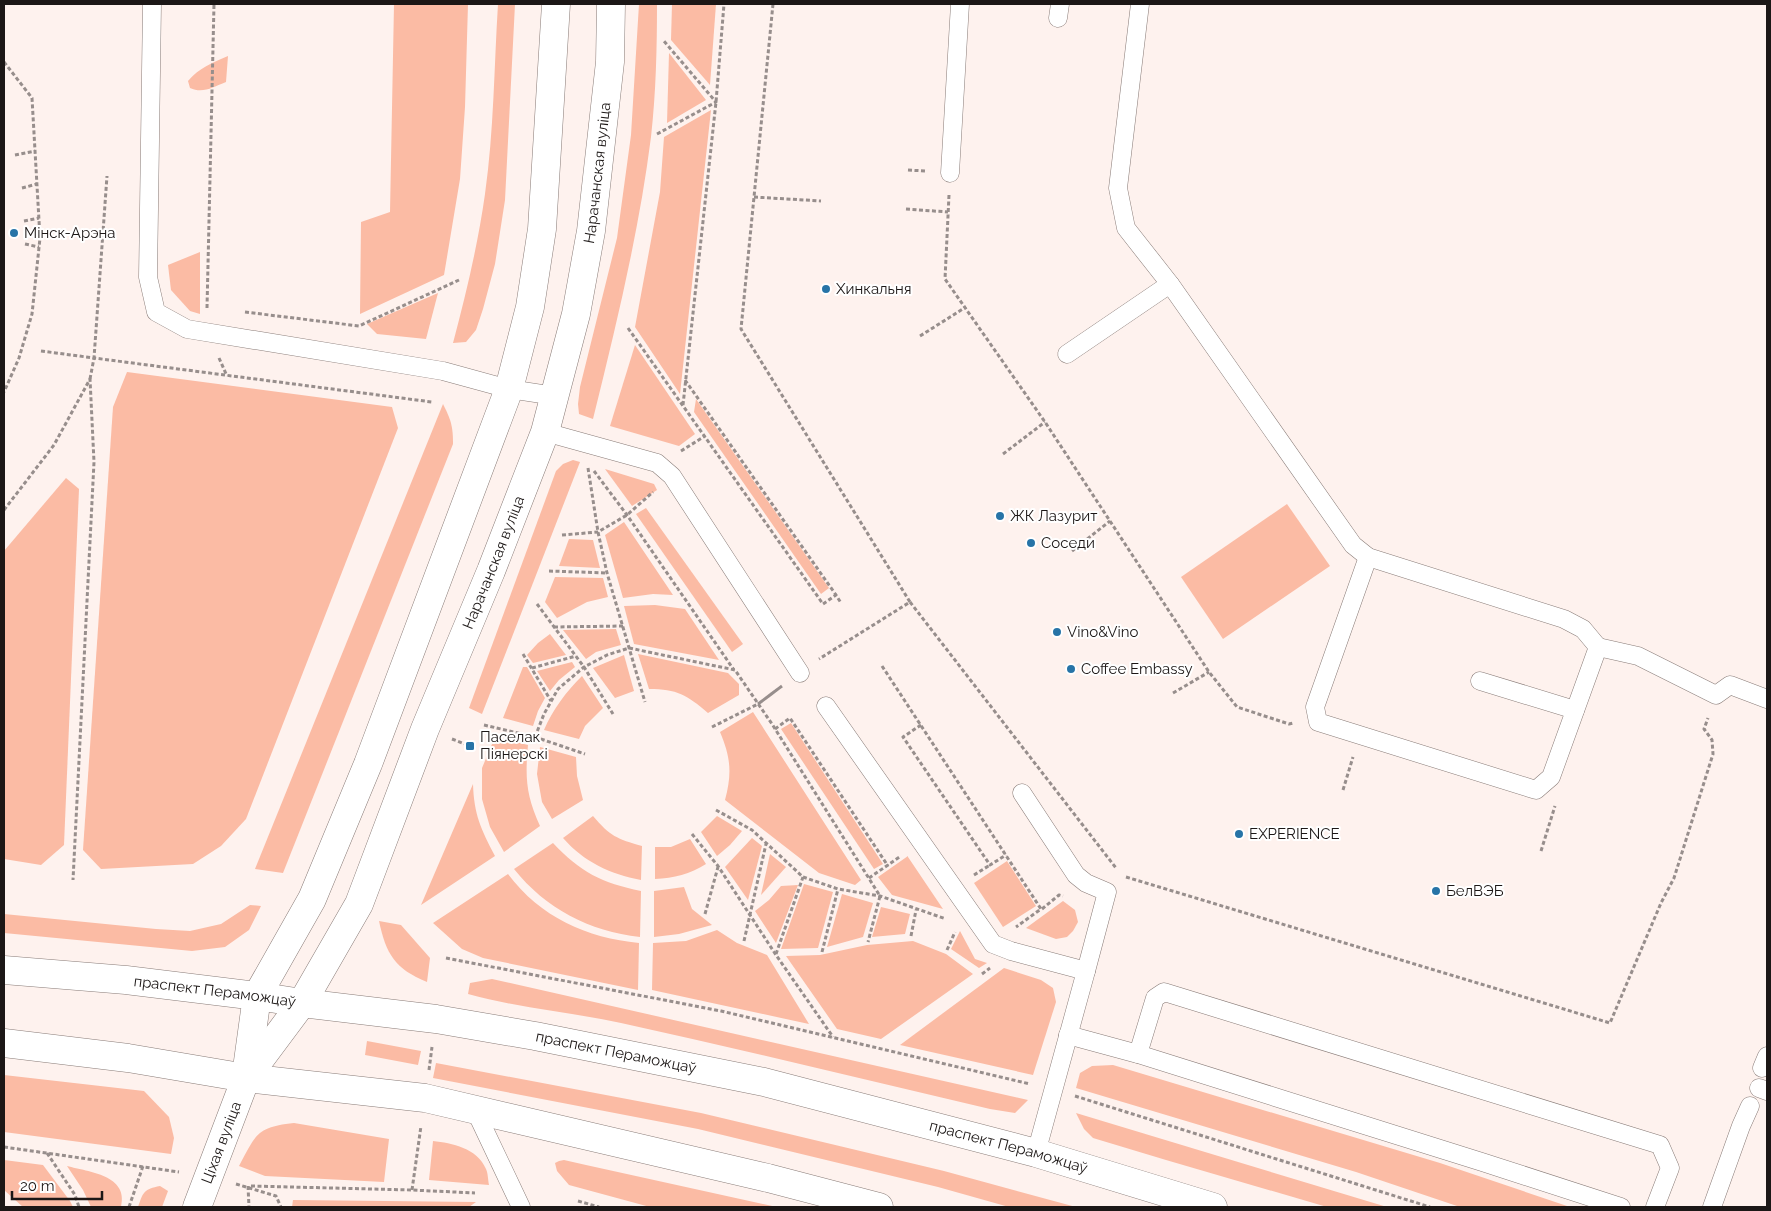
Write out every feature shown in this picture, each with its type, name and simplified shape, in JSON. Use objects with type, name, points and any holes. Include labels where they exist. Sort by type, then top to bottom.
[{"type":"main road","points":[[246,1078],[257,996],[312,899],[368,764],[509,389],[530,307],[542,229],[556,4]]},
{"type":"main road","name":"Нарачанская вуліца","points":[[246,1078],[302,1003],[359,904],[425,729],[492,571],[546,432],[576,314],[591,231],[610,62],[611,4]]},
{"type":"main road","name":"праспект Пераможцаў","points":[[4,970],[126,980],[436,1019],[508,1031],[764,1082],[1036,1153],[1213,1207]]},
{"type":"main road","points":[[4,1042],[128,1058],[246,1078],[425,1098],[768,1178],[879,1207]]},
{"type":"main road","name":"Ціхая вуліца","points":[[197,1207],[246,1078]]},
{"type":"lane","points":[[152,4],[148,277],[156,312],[186,329],[443,371],[509,389],[555,396]]},
{"type":"lane","points":[[950,173],[960,4]]},
{"type":"lane","points":[[1140,4],[1118,188],[1126,228],[1170,284],[1353,545],[1368,557],[1564,619],[1583,629],[1598,647],[1638,656],[1716,695],[1730,685],[1767,699]]},
{"type":"lane","points":[[1067,354],[1170,284]]},
{"type":"lane","points":[[546,432],[657,463],[672,476],[800,673]]},
{"type":"lane","points":[[1368,557],[1315,707],[1318,722],[1536,790],[1551,777],[1598,647]]},
{"type":"lane","points":[[1480,681],[1575,710]]},
{"type":"lane","points":[[826,706],[993,944],[1086,971]]},
{"type":"lane","points":[[1022,794],[1076,875],[1086,883],[1107,892],[1036,1153]]},
{"type":"lane","points":[[1138,1054],[1155,998],[1164,992],[1660,1145],[1670,1168],[1655,1207]]},
{"type":"lane","points":[[1068,1035],[1138,1054],[1621,1207]]},
{"type":"lane","points":[[1712,1207],[1750,1106]]},
{"type":"lane","points":[[476,1110],[521,1207]]},
{"type":"path","points":[[214,4],[206,333],[227,376]]},
{"type":"path","points":[[683,405],[716,102],[724,4]]},
{"type":"path","points":[[773,4],[741,329],[910,602],[1121,875],[1610,1023],[1661,903],[1674,878],[1713,754],[1712,740],[1704,729],[1716,695]]},
{"type":"path","points":[[663,40],[716,102]]},
{"type":"path","points":[[4,64],[32,98],[40,247],[32,314],[19,358],[4,392]]},
{"type":"path","points":[[657,134],[716,102]]},
{"type":"path","points":[[15,155],[35,151]]},
{"type":"path","points":[[950,173],[945,278],[1045,422],[1209,672],[1237,707],[1289,724],[1318,722]]},
{"type":"path","points":[[73,880],[94,462],[90,379],[94,358],[107,176]]},
{"type":"path","points":[[22,188],[37,184]]},
{"type":"path","points":[[754,197],[821,201]]},
{"type":"path","points":[[906,209],[948,212]]},
{"type":"path","points":[[24,221],[39,218]]},
{"type":"path","points":[[25,244],[40,247]]},
{"type":"path","points":[[243,312],[359,326],[459,280]]},
{"type":"path","points":[[920,336],[966,307]]},
{"type":"path","points":[[206,309],[216,310]]},
{"type":"path","points":[[628,328],[823,604],[836,595]]},
{"type":"path","points":[[41,351],[432,402]]},
{"type":"path","points":[[4,510],[54,445],[90,379]]},
{"type":"path","points":[[685,380],[841,602]]},
{"type":"path","points":[[1002,454],[1045,422]]},
{"type":"path","points":[[645,702],[607,573],[598,532],[587,462],[627,515],[775,729],[880,896],[868,942]]},
{"type":"path","points":[[562,535],[598,532],[627,515],[672,476]]},
{"type":"path","points":[[1072,552],[1110,521]]},
{"type":"path","points":[[549,571],[607,573]]},
{"type":"path","points":[[816,660],[910,602]]},
{"type":"path","points":[[537,604],[584,667],[613,714]]},
{"type":"path","points":[[554,627],[623,626]]},
{"type":"path","points":[[535,737],[544,714],[558,689],[584,667],[607,655],[629,648],[735,670]]},
{"type":"path","points":[[523,654],[551,701]]},
{"type":"path","points":[[532,668],[576,656]]},
{"type":"path","points":[[882,666],[1042,909]]},
{"type":"path","points":[[1173,692],[1209,672]]},
{"type":"path","points":[[712,727],[758,704]]},
{"type":"path","points":[[775,729],[790,718],[888,866]]},
{"type":"path","points":[[484,725],[535,737],[585,754]]},
{"type":"path","points":[[921,725],[903,737],[990,865],[1006,855]]},
{"type":"path","points":[[1343,790],[1359,735]]},
{"type":"path","points":[[1536,790],[1558,798],[1541,851]]},
{"type":"path","points":[[716,810],[752,830],[803,877],[838,890],[880,896],[951,920]]},
{"type":"path","points":[[692,834],[718,866],[776,955],[833,1037]]},
{"type":"path","points":[[744,941],[767,844]]},
{"type":"path","points":[[705,914],[718,866]]},
{"type":"path","points":[[776,955],[803,877]]},
{"type":"path","points":[[822,952],[838,890]]},
{"type":"path","points":[[1022,931],[1015,928],[1059,895],[1069,896]]},
{"type":"path","points":[[911,936],[916,909]]},
{"type":"path","points":[[947,950],[960,923]]},
{"type":"path","points":[[982,974],[996,964],[977,955],[993,944]]},
{"type":"path","points":[[446,958],[721,1011],[880,1050],[1053,1089],[1430,1207]]},
{"type":"path","points":[[412,1190],[436,1019]]},
{"type":"path","points":[[4,1147],[176,1171]]},
{"type":"path","points":[[47,1153],[75,1196],[79,1207]]},
{"type":"path","points":[[129,1207],[143,1166]]},
{"type":"path","points":[[248,1186],[475,1193]]},
{"type":"path","points":[[248,1186],[249,1207]]},
{"type":"path","points":[[248,1186],[276,1196],[281,1207]]},
{"type":"path","points":[[582,1207],[578,1201],[599,1207]]},
{"type":"shaded area","points":[[394,4],[468,4],[465,107],[460,179],[444,275],[360,314],[361,222],[390,212]]},
{"type":"shaded area","points":[[498,4],[515,4],[505,200],[495,264],[476,330],[466,342],[453,343],[471,269],[485,194],[492,123]]},
{"type":"shaded area","points":[[639,4],[657,4],[656,70],[651,137],[633,243],[593,419],[579,414],[578,404],[580,387],[617,238],[631,135]]},
{"type":"shaded area","points":[[672,4],[716,4],[710,85],[671,40]]},
{"type":"shaded area","points":[[669,53],[706,100],[667,123]]},
{"type":"shaded area","points":[[228,56],[226,82],[204,90],[190,88],[188,81],[197,73],[206,66]]},
{"type":"shaded area","points":[[711,110],[680,394],[635,327],[660,192],[664,137]]},
{"type":"shaded area","points":[[200,252],[200,314],[190,311],[171,290],[168,265]]},
{"type":"shaded area","points":[[438,293],[426,339],[377,334],[367,324]]},
{"type":"shaded area","points":[[635,345],[695,434],[679,446],[610,426]]},
{"type":"shaded area","points":[[127,372],[392,407],[398,428],[246,819],[221,846],[193,864],[101,869],[83,850],[113,407]]},
{"type":"shaded area","points":[[696,399],[829,588],[821,594],[694,412]]},
{"type":"shaded area","points":[[443,404],[451,423],[453,444],[283,873],[255,869]]},
{"type":"shaded area","points":[[573,460],[580,462],[482,714],[469,708],[556,471],[563,464]]},
{"type":"shaded area","points":[[605,469],[654,484],[657,490],[632,506]]},
{"type":"shaded area","points":[[66,478],[79,489],[64,845],[41,865],[4,859],[4,551]]},
{"type":"shaded area","points":[[1287,504],[1330,566],[1223,639],[1181,577]]},
{"type":"shaded area","points":[[646,508],[743,644],[732,652],[636,514]]},
{"type":"shaded area","points":[[624,522],[673,595],[653,594],[623,598],[605,535]]},
{"type":"shaded area","points":[[569,539],[593,540],[600,568],[559,566]]},
{"type":"shaded area","points":[[555,577],[603,578],[608,597],[587,602],[557,618],[545,602]]},
{"type":"shaded area","points":[[655,605],[685,609],[719,660],[634,644],[624,606]]},
{"type":"shaded area","points":[[616,629],[621,645],[596,652],[586,659],[563,630]]},
{"type":"shaded area","points":[[550,634],[566,655],[533,663],[527,655]]},
{"type":"shaded area","points":[[638,654],[728,673],[739,684],[739,695],[708,713],[681,694],[667,690],[649,689]]},
{"type":"shaded area","points":[[624,655],[634,691],[615,698],[593,668]]},
{"type":"shaded area","points":[[572,662],[575,667],[559,680],[550,691],[537,671]]},
{"type":"shaded area","points":[[523,667],[527,667],[545,698],[533,726],[503,718]]},
{"type":"shaded area","points":[[582,676],[603,708],[585,726],[579,739],[544,730],[560,701]]},
{"type":"shaded area","points":[[753,712],[861,880],[855,885],[819,873],[725,800],[729,782],[729,766],[720,732]]},
{"type":"shaded area","points":[[791,723],[883,864],[874,869],[781,729]]},
{"type":"shaded area","points":[[495,737],[528,745],[529,795],[540,826],[504,852],[490,827],[482,799],[482,768]]},
{"type":"shaded area","points":[[540,747],[576,757],[577,776],[583,800],[552,819],[542,802],[537,774]]},
{"type":"shaded area","points":[[473,784],[479,822],[495,856],[421,905]]},
{"type":"shaded area","points":[[593,816],[614,836],[642,846],[641,880],[598,866],[580,854],[563,838]]},
{"type":"shaded area","points":[[717,816],[742,831],[717,856],[701,832]]},
{"type":"shaded area","points":[[752,838],[762,846],[748,900],[725,867]]},
{"type":"shaded area","points":[[690,839],[706,864],[682,875],[655,879],[655,847],[671,847]]},
{"type":"shaded area","points":[[553,843],[573,862],[592,875],[641,891],[640,937],[603,929],[570,916],[540,896],[514,869]]},
{"type":"shaded area","points":[[770,854],[786,867],[761,895]]},
{"type":"shaded area","points":[[908,856],[943,909],[892,895],[878,877]]},
{"type":"shaded area","points":[[1007,861],[1036,906],[1003,927],[974,883]]},
{"type":"shaded area","points":[[508,874],[535,902],[566,923],[601,936],[639,943],[638,990],[483,958],[462,949],[433,923]]},
{"type":"shaded area","points":[[804,884],[833,892],[818,948],[781,949]]},
{"type":"shaded area","points":[[798,885],[776,943],[755,911],[769,900],[781,886]]},
{"type":"shaded area","points":[[684,887],[692,909],[712,925],[679,934],[654,937],[654,891]]},
{"type":"shaded area","points":[[842,894],[873,903],[863,937],[827,947]]},
{"type":"shaded area","points":[[1063,901],[1075,910],[1078,922],[1067,937],[1056,939],[1026,928]]},
{"type":"shaded area","points":[[250,905],[261,906],[249,930],[225,947],[192,951],[4,933],[4,914],[190,931],[221,924]]},
{"type":"shaded area","points":[[881,907],[910,914],[905,934],[872,937]]},
{"type":"shaded area","points":[[379,921],[401,925],[430,958],[427,982],[407,972],[394,959],[385,943]]},
{"type":"shaded area","points":[[717,930],[737,943],[767,955],[809,1024],[652,990],[653,943],[686,941]]},
{"type":"shaded area","points":[[960,931],[975,959],[987,963],[979,968],[951,949]]},
{"type":"shaded area","points":[[913,941],[946,954],[973,974],[881,1039],[837,1029],[786,956],[820,955],[867,945]]},
{"type":"shaded area","points":[[1004,968],[1041,980],[1053,988],[1056,1002],[1033,1075],[900,1045]]},
{"type":"shaded area","points":[[492,979],[1028,1100],[1015,1113],[990,1109],[621,1023],[506,1003],[468,994],[470,983]]},
{"type":"shaded area","points":[[367,1041],[421,1051],[418,1065],[365,1055]]},
{"type":"shaded area","points":[[436,1063],[701,1113],[944,1171],[1076,1207],[1009,1207],[938,1187],[698,1129],[433,1078]]},
{"type":"shaded area","points":[[1113,1065],[1440,1163],[1570,1207],[1460,1207],[1356,1172],[1076,1088],[1080,1073],[1092,1066]]},
{"type":"shaded area","points":[[4,1075],[144,1091],[169,1117],[174,1138],[171,1154],[4,1132]]},
{"type":"shaded area","points":[[1076,1113],[1387,1207],[1327,1207],[1093,1138],[1084,1129]]},
{"type":"shaded area","points":[[294,1123],[389,1139],[384,1182],[265,1176],[239,1166],[249,1147],[264,1130]]},
{"type":"shaded area","points":[[433,1141],[456,1145],[477,1156],[486,1169],[489,1185],[429,1180]]},
{"type":"shaded area","points":[[4,1160],[43,1165],[73,1207],[23,1207],[4,1190]]},
{"type":"shaded area","points":[[564,1160],[777,1207],[650,1207],[569,1185],[557,1171],[555,1163]]},
{"type":"shaded area","points":[[67,1166],[96,1173],[113,1182],[119,1188],[122,1196],[121,1207],[91,1207],[83,1190]]},
{"type":"shaded area","points":[[160,1186],[168,1191],[162,1207],[138,1207],[141,1198],[147,1190]]},
{"type":"shaded area","points":[[293,1200],[476,1202],[469,1207],[292,1207]]},
{"type":"place","name":"Мінск-Арэна","points":[[14,233]]},
{"type":"place","name":"Хинкальня","points":[[826,289]]},
{"type":"place","name":"ЖК Лазурит","points":[[1000,516]]},
{"type":"place","name":"Соседи","points":[[1031,543]]},
{"type":"place","name":"Vino&Vino","points":[[1057,632]]},
{"type":"place","name":"Coffee Embassy","points":[[1071,669]]},
{"type":"place","name":"Паселак Піянерскі","points":[[470,746]]},
{"type":"place","name":"EXPERIENCE","points":[[1239,834]]},
{"type":"place","name":"БелВЭБ","points":[[1436,891]]}]
